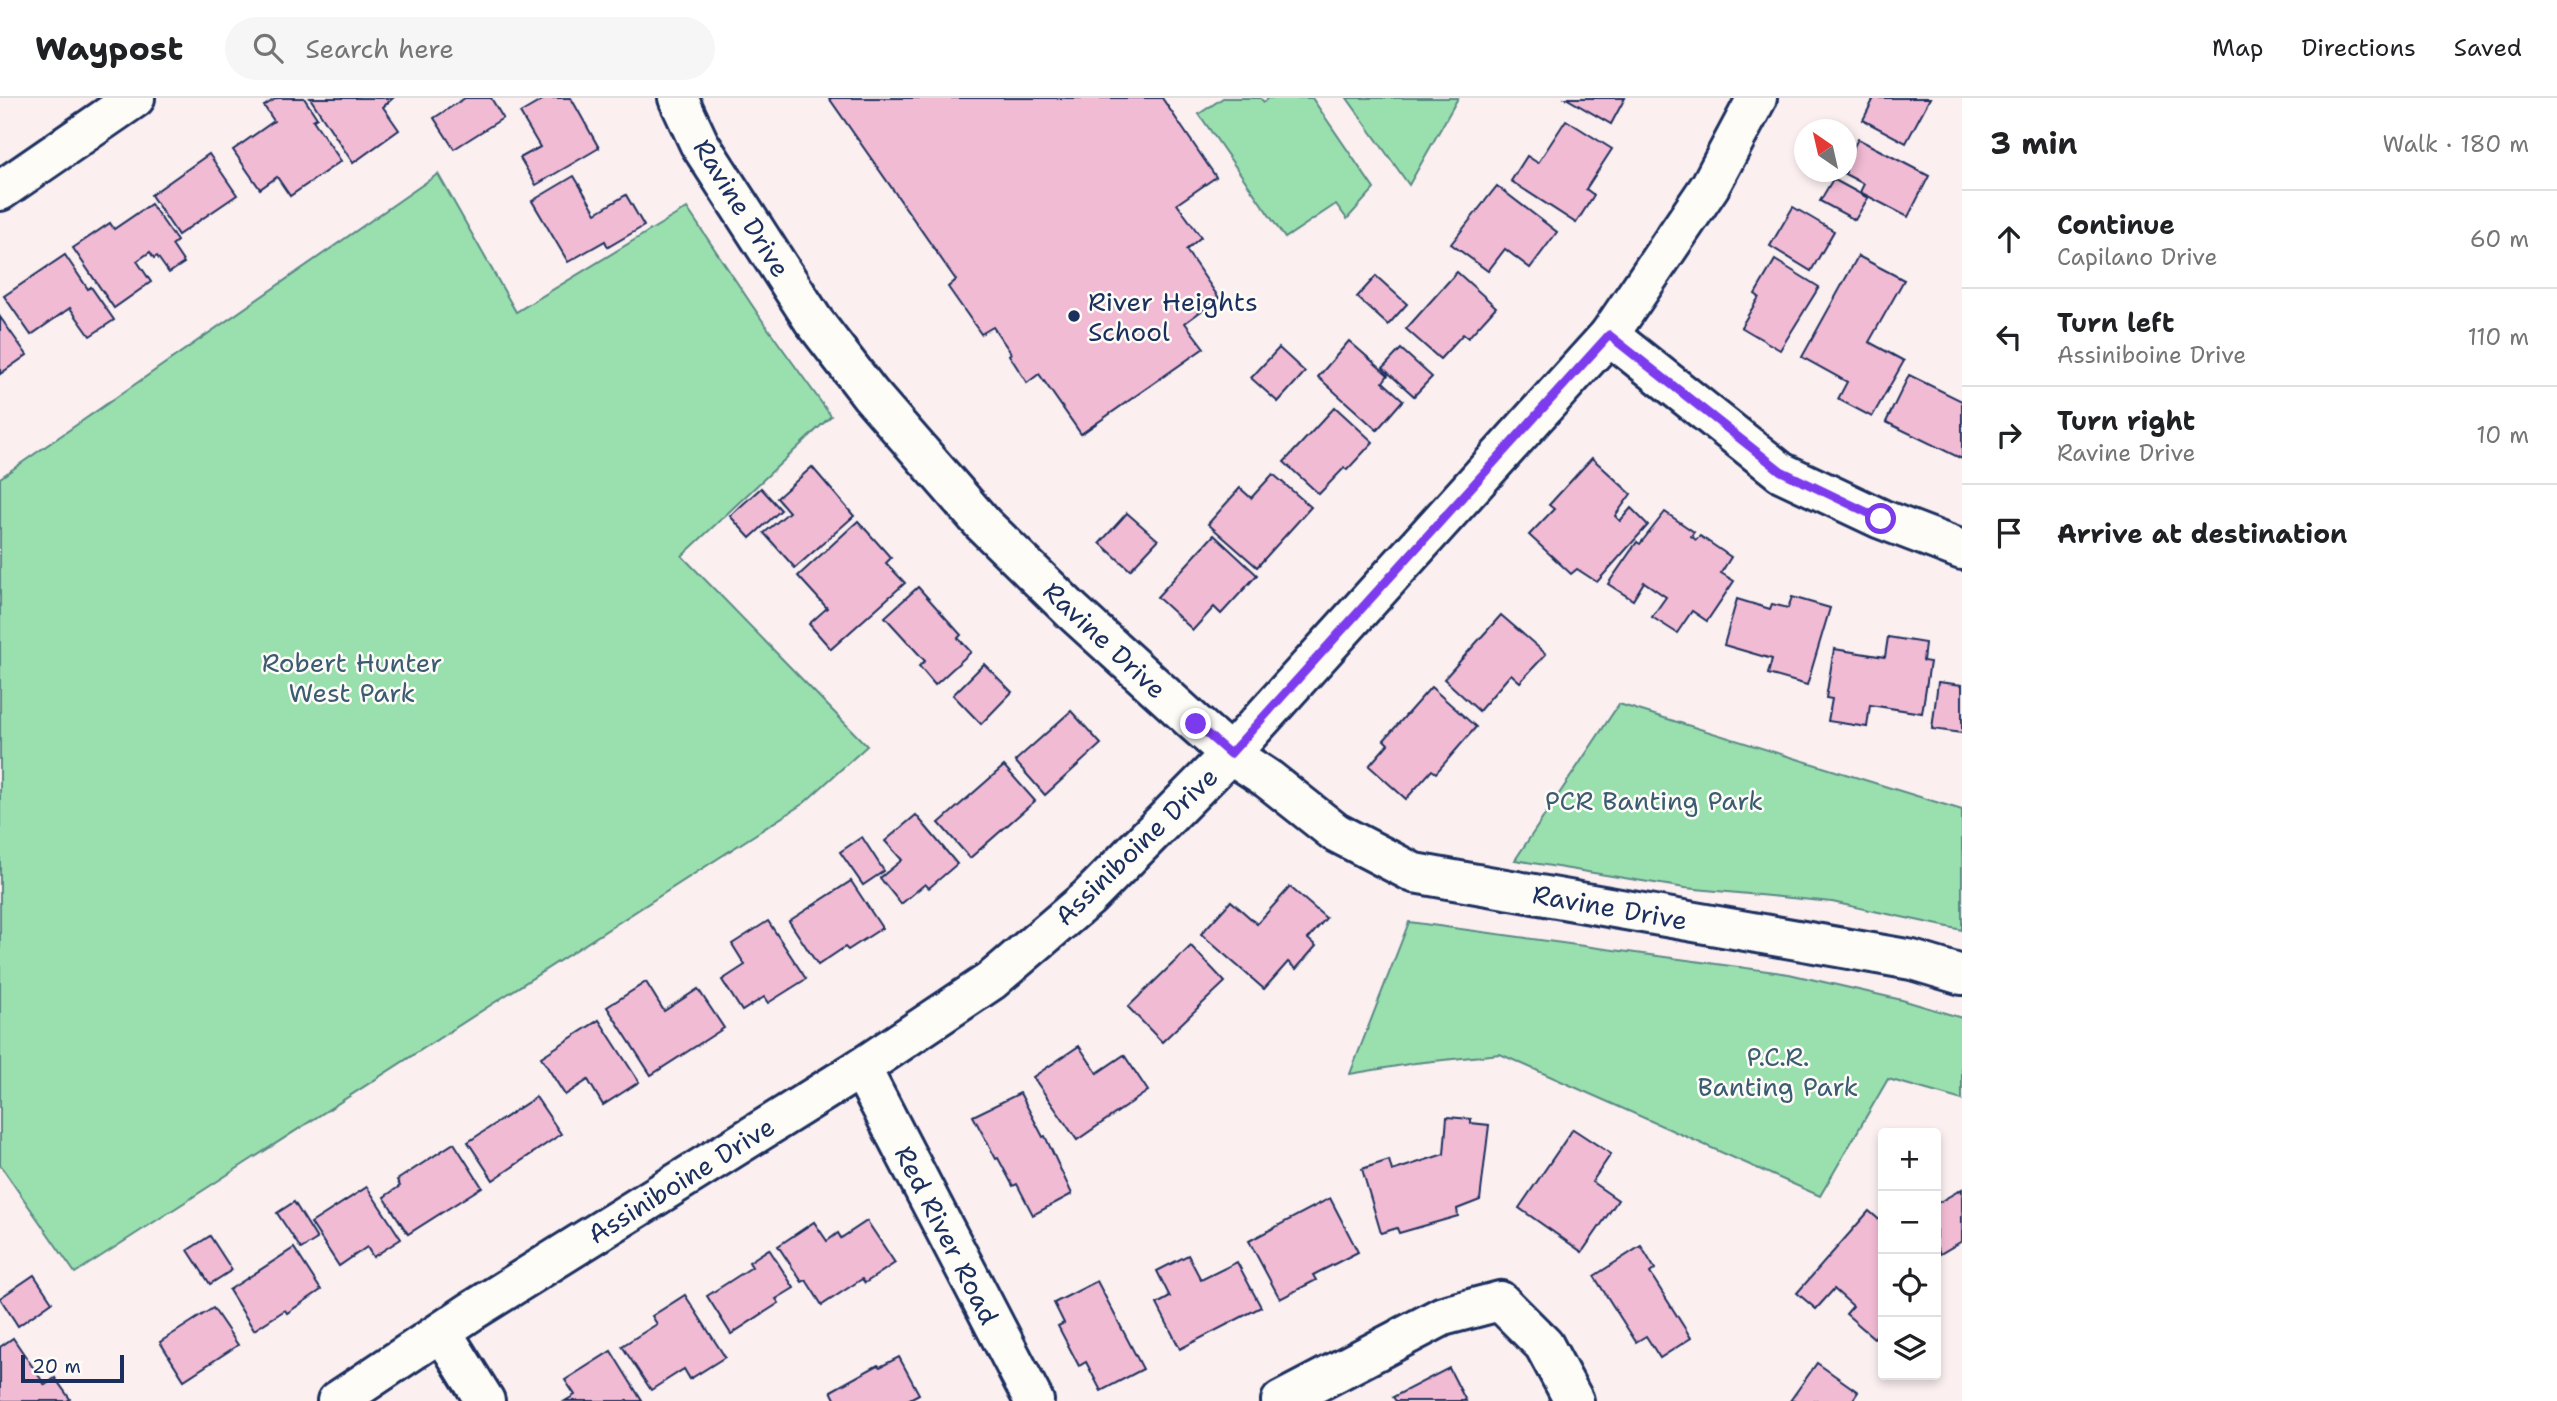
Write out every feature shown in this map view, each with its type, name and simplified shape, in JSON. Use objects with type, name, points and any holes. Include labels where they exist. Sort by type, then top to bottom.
[{"type":"street","points":[[0,191],[135,98]]},
{"type":"street","name":"Ravine Drive","points":[[678,98],[699,143],[813,320],[870,394],[983,524],[1072,611],[1230,754],[1268,779],[1335,832],[1414,873],[1912,960],[1962,975]]},
{"type":"street","name":"Assiniboine Drive","points":[[337,1401],[861,1068],[991,981],[1088,898],[1230,754],[1609,335],[1710,186],[1757,98]]},
{"type":"street","points":[[1609,335],[1781,471],[1881,519],[1962,550]]},
{"type":"street","name":"Red River Road","points":[[861,1068],[1034,1401]]},
{"type":"street","points":[[1281,1401],[1443,1316],[1500,1301],[1544,1345],[1574,1401]]},
{"type":"street","points":[[442,1332],[485,1401]]},
{"type":"green space","points":[[1223,98],[1260,98],[1264,102],[1269,98],[1312,98],[1374,189],[1347,219],[1336,204],[1285,238],[1199,114]]},
{"type":"green space","points":[[1347,98],[1458,98],[1409,185]]},
{"type":"green space","name":"Robert Hunter West Park","points":[[438,174],[516,312],[687,208],[764,323],[831,416],[682,556],[867,746],[804,803],[75,1273],[0,1165],[0,478]]},
{"type":"green space","name":"PCR Banting Park","points":[[1619,704],[1962,810],[1962,930],[1832,902],[1685,888],[1515,860]]},
{"type":"green space","name":"P.C.R. Banting Park","points":[[1409,922],[1789,974],[1902,1000],[1962,1018],[1962,1100],[1888,1079],[1820,1196],[1500,1054],[1415,1063],[1350,1074]]},
{"type":"building","points":[[277,98],[304,98],[317,118],[313,120],[341,161],[290,196],[277,177],[260,189],[233,150],[274,121],[264,106]]},
{"type":"building","points":[[310,98],[393,98],[383,107],[399,130],[353,163]]},
{"type":"building","points":[[465,98],[491,98],[503,118],[454,149],[434,118]]},
{"type":"building","points":[[546,98],[571,98],[599,148],[536,185],[520,158],[540,147],[520,113]]},
{"type":"building","points":[[829,98],[1162,98],[1216,177],[1177,204],[1201,237],[1186,250],[1219,298],[1185,323],[1204,348],[1081,434],[1039,374],[1027,383],[993,327],[981,334],[948,287],[956,280]]},
{"type":"building","points":[[1566,98],[1625,98],[1611,124]]},
{"type":"building","points":[[1874,98],[1930,98],[1906,143],[1863,120]]},
{"type":"building","points":[[1566,120],[1612,149],[1586,189],[1594,195],[1576,223],[1511,181],[1527,156],[1538,163]]},
{"type":"building","points":[[1857,141],[1929,176],[1908,217],[1860,192],[1864,184],[1857,180]]},
{"type":"building","points":[[209,154],[237,195],[178,235],[151,195]]},
{"type":"building","points":[[574,176],[596,213],[626,195],[644,226],[608,247],[605,241],[568,262],[532,201]]},
{"type":"building","points":[[1831,182],[1839,182],[1868,198],[1855,220],[1820,201]]},
{"type":"building","points":[[1497,186],[1557,232],[1530,268],[1505,249],[1488,271],[1451,244]]},
{"type":"building","points":[[151,204],[177,241],[172,245],[184,263],[169,273],[157,256],[154,258],[150,252],[137,261],[151,282],[114,308],[73,248],[110,223],[114,229]]},
{"type":"building","points":[[1793,207],[1834,231],[1811,271],[1770,246]]},
{"type":"building","points":[[65,255],[88,289],[91,287],[114,320],[90,336],[70,308],[31,335],[4,296]]},
{"type":"building","points":[[1858,256],[1904,280],[1869,342],[1904,361],[1872,417],[1838,399],[1847,382],[1802,357]]},
{"type":"building","points":[[1775,260],[1819,287],[1780,350],[1741,327],[1759,297],[1755,294]]},
{"type":"building","points":[[1457,272],[1496,307],[1468,338],[1463,334],[1440,359],[1406,329]]},
{"type":"building","points":[[1376,276],[1407,304],[1388,325],[1357,297]]},
{"type":"building","points":[[0,317],[27,355],[0,374]]},
{"type":"building","points":[[1349,341],[1388,375],[1383,382],[1403,400],[1377,430],[1318,377]]},
{"type":"building","points":[[1279,348],[1305,372],[1278,402],[1251,378]]},
{"type":"building","points":[[1401,349],[1432,377],[1414,396],[1383,368]]},
{"type":"building","points":[[1909,375],[1962,401],[1962,459],[1886,422]]},
{"type":"building","points":[[1335,407],[1373,442],[1347,470],[1344,468],[1319,494],[1284,462]]},
{"type":"building","points":[[1592,458],[1631,494],[1615,516],[1620,521],[1631,508],[1648,525],[1597,582],[1577,569],[1571,574],[1529,535],[1554,509],[1549,505]]},
{"type":"building","points":[[812,467],[854,516],[795,568],[764,533],[789,512],[777,498]]},
{"type":"building","points":[[1273,474],[1311,507],[1257,567],[1208,524],[1240,488],[1251,498]]},
{"type":"building","points":[[761,488],[781,510],[750,538],[730,516]]},
{"type":"building","points":[[1665,512],[1694,532],[1691,536],[1696,540],[1700,536],[1731,557],[1721,573],[1734,581],[1707,621],[1692,611],[1677,633],[1652,617],[1666,597],[1644,582],[1633,600],[1608,584],[1637,542],[1640,544]]},
{"type":"building","points":[[1127,513],[1158,540],[1130,570],[1100,543]]},
{"type":"building","points":[[858,521],[891,558],[886,563],[905,583],[831,649],[809,624],[827,608],[798,576]]},
{"type":"building","points":[[1214,535],[1257,575],[1221,614],[1214,607],[1193,630],[1157,597]]},
{"type":"building","points":[[918,587],[961,635],[958,638],[971,652],[935,685],[919,666],[925,661],[885,617]]},
{"type":"building","points":[[1792,597],[1830,608],[1807,685],[1768,674],[1772,659],[1724,645],[1737,599],[1770,609],[1772,604],[1788,608]]},
{"type":"building","points":[[1501,615],[1546,654],[1520,682],[1511,674],[1479,711],[1444,679]]},
{"type":"building","points":[[1888,637],[1925,643],[1923,661],[1930,662],[1922,713],[1870,705],[1867,727],[1828,721],[1832,699],[1826,698],[1834,649],[1885,657]]},
{"type":"building","points":[[984,664],[1012,692],[981,724],[953,695]]},
{"type":"building","points":[[1938,682],[1962,685],[1962,733],[1932,729]]},
{"type":"building","points":[[1431,687],[1476,727],[1436,773],[1432,770],[1406,799],[1369,766],[1388,744],[1384,740]]},
{"type":"building","points":[[1071,711],[1101,744],[1045,795],[1015,761]]},
{"type":"building","points":[[1004,766],[1035,801],[970,858],[939,823]]},
{"type":"building","points":[[916,815],[957,864],[929,888],[925,884],[901,904],[880,878],[902,860],[885,841]]},
{"type":"building","points":[[862,837],[884,871],[863,885],[840,852]]},
{"type":"building","points":[[851,881],[882,928],[818,965],[789,921]]},
{"type":"building","points":[[1290,887],[1326,918],[1308,939],[1316,946],[1296,969],[1288,962],[1264,989],[1201,934],[1231,901],[1257,924]]},
{"type":"building","points":[[768,921],[806,979],[768,1003],[764,997],[742,1011],[722,980],[745,965],[732,944]]},
{"type":"building","points":[[1191,946],[1225,982],[1162,1042],[1128,1007]]},
{"type":"building","points":[[646,982],[664,1011],[698,989],[724,1028],[651,1075],[607,1007]]},
{"type":"building","points":[[599,1020],[639,1082],[603,1105],[588,1080],[565,1095],[541,1057]]},
{"type":"building","points":[[1079,1046],[1097,1073],[1124,1055],[1148,1091],[1077,1140],[1033,1077]]},
{"type":"building","points":[[1020,1093],[1043,1137],[1045,1136],[1072,1194],[1033,1215],[1017,1184],[1013,1186],[998,1158],[996,1159],[973,1116]]},
{"type":"building","points":[[536,1097],[561,1134],[493,1180],[468,1142]]},
{"type":"building","points":[[1447,1117],[1471,1119],[1471,1123],[1489,1125],[1480,1200],[1457,1209],[1458,1216],[1399,1233],[1397,1228],[1381,1233],[1362,1169],[1389,1160],[1392,1171],[1444,1154]]},
{"type":"building","points":[[1573,1129],[1611,1154],[1592,1182],[1618,1200],[1582,1252],[1519,1208]]},
{"type":"building","points":[[454,1143],[482,1187],[408,1234],[384,1197],[400,1186],[397,1180]]},
{"type":"building","points":[[367,1187],[401,1239],[373,1257],[367,1247],[339,1266],[311,1223]]},
{"type":"building","points":[[1962,1189],[1962,1241],[1941,1253],[1941,1201]]},
{"type":"building","points":[[1330,1198],[1358,1252],[1313,1275],[1316,1280],[1280,1299],[1249,1241]]},
{"type":"building","points":[[294,1202],[317,1239],[301,1249],[277,1213]]},
{"type":"building","points":[[1869,1211],[1878,1219],[1878,1333],[1874,1338],[1846,1314],[1853,1306],[1834,1289],[1816,1309],[1797,1293]]},
{"type":"building","points":[[867,1221],[895,1263],[865,1283],[862,1279],[822,1305],[806,1280],[802,1282],[778,1246],[814,1222],[827,1241],[838,1233],[841,1238]]},
{"type":"building","points":[[210,1236],[232,1270],[210,1284],[188,1250]]},
{"type":"building","points":[[1641,1246],[1655,1269],[1650,1273],[1691,1338],[1660,1358],[1646,1336],[1636,1342],[1594,1276]]},
{"type":"building","points":[[294,1248],[321,1290],[287,1313],[285,1310],[254,1330],[229,1290]]},
{"type":"building","points":[[769,1249],[794,1288],[776,1299],[779,1303],[731,1334],[707,1296],[752,1267],[749,1262]]},
{"type":"building","points":[[1188,1255],[1201,1280],[1237,1262],[1261,1307],[1180,1349],[1157,1304],[1170,1297],[1157,1271]]},
{"type":"building","points":[[34,1275],[52,1302],[18,1326],[0,1298]]},
{"type":"building","points":[[1097,1281],[1143,1369],[1101,1391],[1086,1362],[1079,1366],[1058,1326],[1064,1323],[1054,1303]]},
{"type":"building","points":[[685,1295],[725,1357],[690,1379],[684,1369],[651,1390],[622,1346],[657,1324],[652,1316]]},
{"type":"building","points":[[213,1308],[238,1345],[184,1380],[160,1342]]},
{"type":"building","points":[[13,1338],[45,1385],[55,1378],[70,1399],[0,1401],[0,1347]]},
{"type":"building","points":[[611,1351],[642,1401],[565,1401],[575,1395],[565,1380]]},
{"type":"building","points":[[899,1357],[919,1394],[906,1401],[836,1401],[831,1391],[878,1365],[880,1367]]},
{"type":"building","points":[[1817,1363],[1858,1392],[1852,1401],[1790,1401]]},
{"type":"building","points":[[1449,1368],[1466,1401],[1396,1401],[1393,1397]]},
{"type":"place","name":"River Heights School","points":[[1074,316]]},
{"type":"route","points":[[1196,724],[1230,754],[1609,335],[1781,471],[1881,519]]}]
